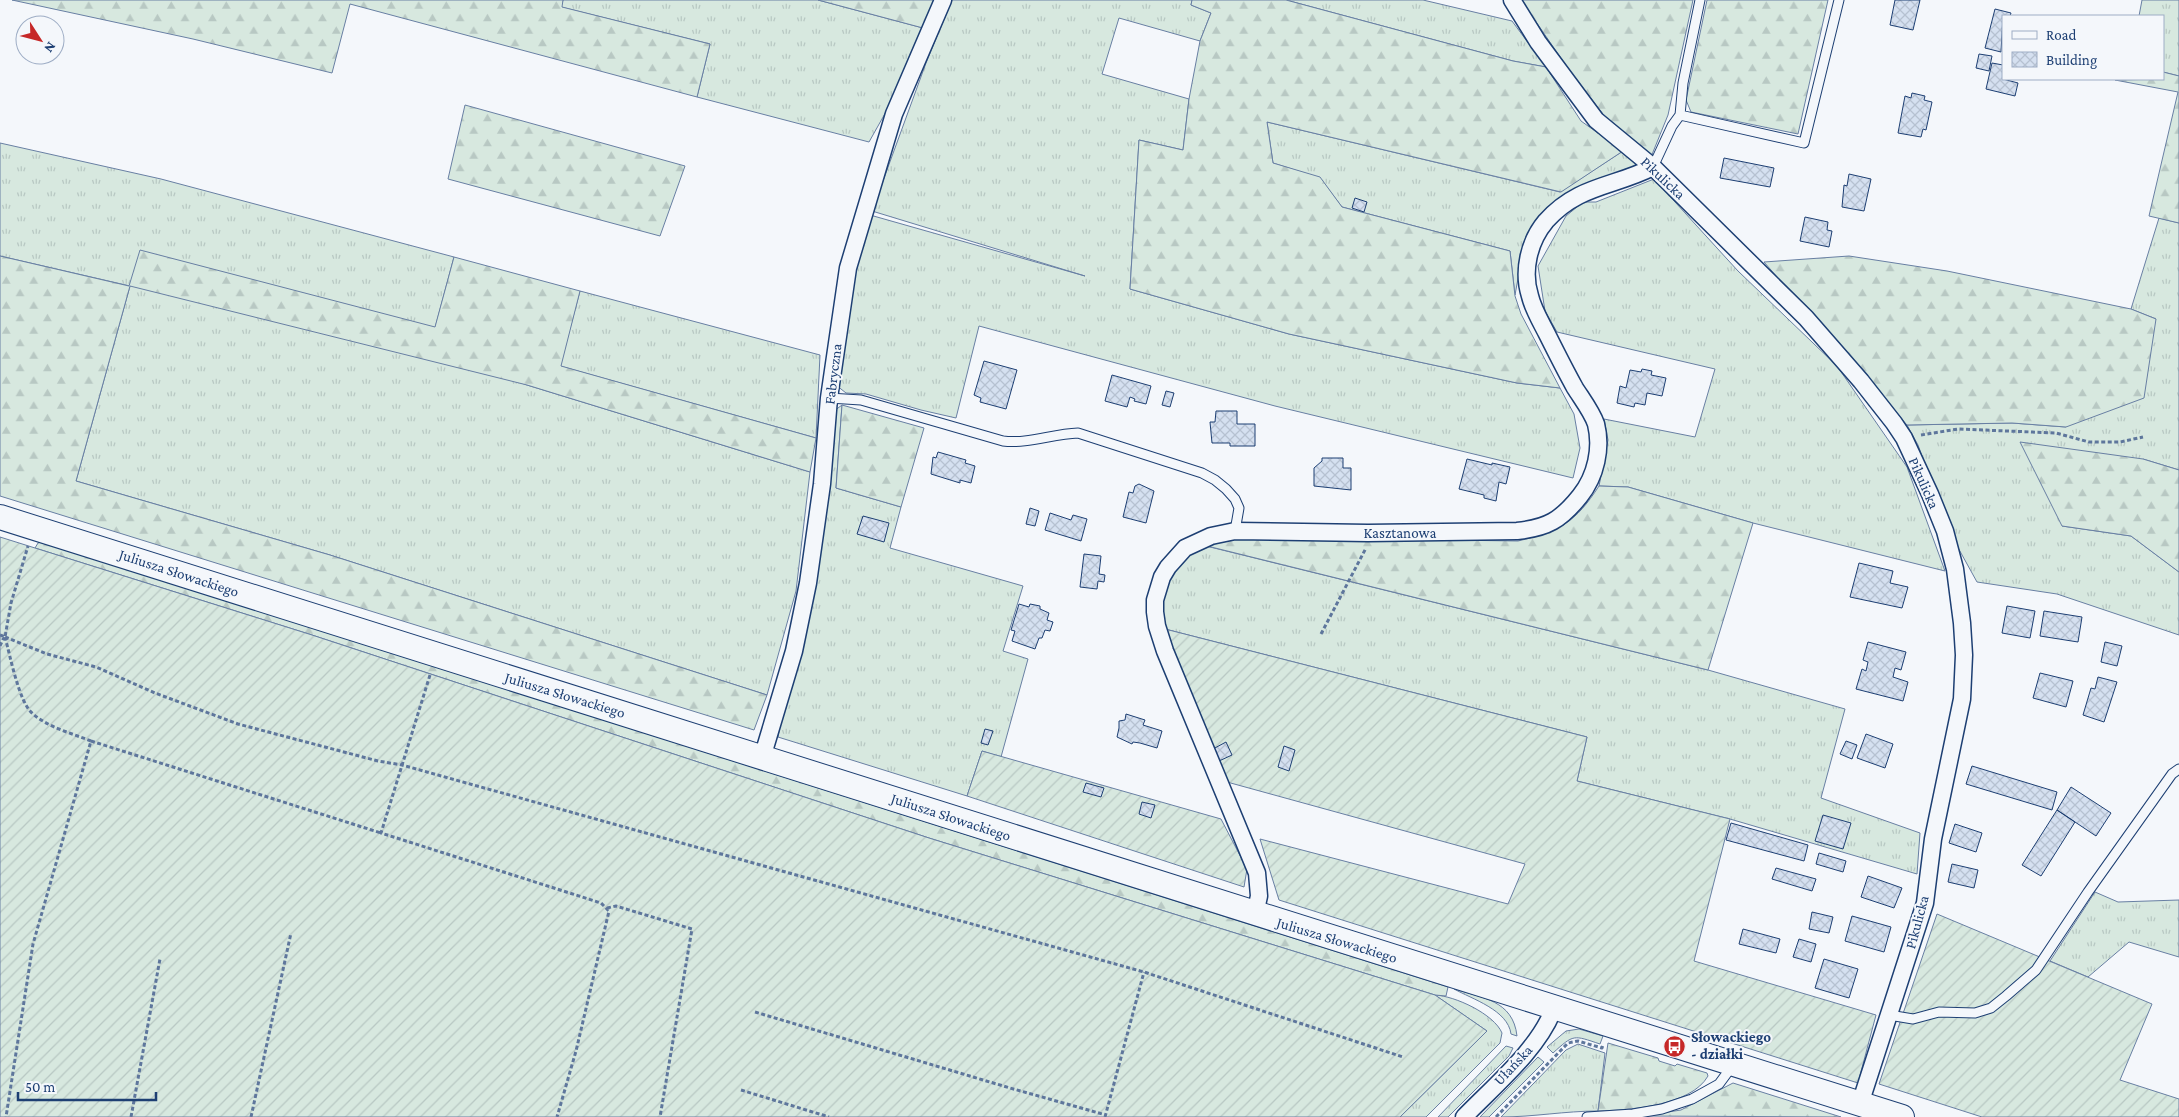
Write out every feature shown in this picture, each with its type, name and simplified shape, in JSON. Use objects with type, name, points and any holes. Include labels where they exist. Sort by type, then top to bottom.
[{"type":"street","name":"Fabryczna","points":[[762,758],[794,650],[808,583],[822,484],[829,398],[848,268],[894,114],[942,0]]},
{"type":"street","name":"Pikulicka","points":[[1512,0],[1538,42],[1596,120],[1653,168],[1806,318],[1862,381],[1904,438],[1945,531],[1955,569],[1964,655],[1962,700],[1932,839],[1925,902],[1860,1104]]},
{"type":"street","name":"Kasztanowa","points":[[1254,914],[1259,896],[1257,873],[1165,651],[1157,626],[1155,600],[1162,576],[1176,556],[1185,548],[1202,539],[1235,531],[1374,533],[1517,531],[1539,529],[1559,518],[1578,498],[1592,474],[1599,442],[1595,421],[1565,370],[1529,296],[1527,277],[1529,253],[1533,242],[1546,222],[1566,202],[1602,185],[1636,176],[1653,168]]},
{"type":"street","name":"Juliusza Słowackiego","points":[[0,517],[1902,1117]]},
{"type":"street","name":"Ułańska","points":[[1464,1117],[1530,1048],[1550,1019],[1554,1008]]},
{"type":"lane","points":[[1653,168],[1672,126],[1680,115],[1683,83],[1700,0]]},
{"type":"lane","points":[[1680,115],[1804,144],[1839,0]]},
{"type":"lane","points":[[829,398],[861,400],[1003,441],[1017,443],[1078,433],[1202,473],[1226,488],[1235,499],[1239,508],[1235,531]]},
{"type":"lane","points":[[1889,1015],[1913,1019],[1939,1012],[1975,1013],[1991,1008],[2006,996],[2036,970],[2088,892],[2172,774],[2179,768]]},
{"type":"lane","points":[[1587,1117],[1633,1114],[1662,1109],[1692,1099],[1719,1084],[1733,1064]]},
{"type":"path","points":[[1904,438],[1958,429],[2056,433],[2089,442],[2120,442],[2142,437]]},
{"type":"path","points":[[0,646],[33,528]]},
{"type":"path","points":[[1321,634],[1374,533]]},
{"type":"path","points":[[0,635],[47,654],[96,667],[155,693],[238,724],[378,761],[402,765],[1144,972],[1403,1057]]},
{"type":"path","points":[[4,637],[25,706],[31,713],[47,724],[91,740],[601,903],[607,908],[609,911],[605,930],[576,1052],[557,1117]]},
{"type":"path","points":[[381,833],[436,655]]},
{"type":"path","points":[[6,1117],[32,944],[91,740]]},
{"type":"path","points":[[607,908],[616,906],[692,929],[660,1117]]},
{"type":"path","points":[[251,1117],[291,933]]},
{"type":"path","points":[[131,1117],[160,959]]},
{"type":"path","points":[[755,1012],[1105,1116],[1144,972]]},
{"type":"path","points":[[1496,1117],[1568,1044],[1578,1041],[1602,1048],[1610,1026]]},
{"type":"path","points":[[741,1090],[829,1117]]},
{"type":"green space","points":[[12,0],[563,0],[562,7],[710,44],[697,97],[350,4],[332,73],[193,39]]},
{"type":"green space","points":[[563,0],[818,0],[923,28],[896,94],[869,142],[697,97],[710,44],[561,7]]},
{"type":"green space","points":[[818,0],[935,0],[923,28]]},
{"type":"green space","points":[[952,0],[1192,0],[1191,5],[1211,13],[1200,41],[1119,18],[1102,74],[1189,99],[1183,150],[1139,140],[1130,289],[1289,334],[1517,383],[1560,388],[1574,414],[1580,448],[1573,478],[1275,406],[979,326],[956,418],[866,394],[846,393],[836,385],[850,285],[870,215],[1085,276],[872,211],[926,63]]},
{"type":"green space","points":[[1192,0],[1286,0],[1513,61],[1546,67],[1581,121],[1623,151],[1561,192],[1267,122],[1273,163],[1320,177],[1342,207],[1510,251],[1515,296],[1521,314],[1560,388],[1517,383],[1289,334],[1130,289],[1139,140],[1183,150],[1189,99],[1200,41],[1211,13],[1191,5]]},
{"type":"green space","points":[[1286,0],[1423,0],[1512,21],[1546,67],[1513,61]]},
{"type":"green space","points":[[1521,0],[1693,0],[1668,115],[1651,157],[1609,122],[1567,67]]},
{"type":"green space","points":[[1707,0],[1828,0],[1798,134],[1691,112],[1686,100]]},
{"type":"green space","points":[[2142,0],[2179,0],[2179,76],[2164,72],[2164,15],[2139,15]]},
{"type":"green space","points":[[2164,72],[2179,76],[2179,223],[2149,216],[2178,92],[2115,80],[2164,80]]},
{"type":"green space","points":[[465,105],[685,166],[660,236],[448,179]]},
{"type":"green space","points":[[1267,122],[1560,192],[1623,151],[1643,167],[1569,195],[1519,273],[1515,295],[1510,251],[1342,207],[1320,178],[1273,163]]},
{"type":"green space","points":[[0,143],[161,179],[454,257],[435,328],[140,251],[527,385],[810,472],[796,591],[767,695],[330,555],[76,481],[130,286],[0,256]]},
{"type":"green space","points":[[1654,179],[1738,271],[1837,366],[1907,467],[1945,571],[1753,523],[1628,487],[1599,486],[1608,440],[1604,419],[1695,437],[1715,369],[1557,332],[1545,311],[1538,266],[1566,216],[1583,202],[1596,202]]},
{"type":"green space","points":[[2159,218],[2179,223],[2179,470],[2143,459],[2062,526],[2131,536],[2179,572],[2179,635],[2057,594],[1977,582],[1951,535],[1918,445],[1907,425],[2012,423],[2066,427],[2156,319],[2131,309]]},
{"type":"green space","points":[[140,250],[435,327],[454,257],[580,291],[561,366],[816,438],[810,472],[527,385],[130,286],[76,481],[330,555],[767,695],[754,730],[0,496],[0,256],[129,286]]},
{"type":"green space","points":[[1849,256],[1947,271],[2131,309],[2156,319],[2144,398],[2066,427],[2012,423],[1907,425],[1764,262]]},
{"type":"green space","points":[[580,291],[820,355],[816,438],[560,366]]},
{"type":"green space","points":[[842,405],[836,488],[901,507],[890,548],[1023,586],[1003,651],[1028,659],[1001,757],[982,751],[967,796],[778,737],[834,411]]},
{"type":"green space","points":[[842,405],[924,428],[901,507],[836,488]]},
{"type":"green space","points":[[2020,442],[2143,459],[2179,470],[2179,572],[2131,536],[2062,526]]},
{"type":"green space","points":[[1599,486],[1628,487],[1753,523],[1708,670],[1203,545],[1225,537],[1518,541],[1545,533],[1565,524],[1582,509]]},
{"type":"green space","points":[[0,537],[312,635],[929,838],[1435,995],[1487,1031],[1400,1117],[0,1117]]},
{"type":"green space","points":[[41,542],[1448,987],[1446,996],[1435,995],[929,838],[312,635],[35,548]]},
{"type":"green space","points":[[1202,545],[1708,670],[1845,709],[1821,798],[1920,833],[1917,874],[1730,819],[1577,781],[1587,737],[1165,629],[1161,597],[1166,582],[1189,554]]},
{"type":"green space","points":[[1165,629],[1587,737],[1577,781],[1730,819],[1694,961],[1876,1015],[1858,1083],[1279,900],[1260,839],[1508,904],[1525,864],[1227,782],[1220,770]]},
{"type":"green space","points":[[982,751],[1221,819],[1247,869],[1244,887],[967,796]]},
{"type":"green space","points":[[2095,892],[2118,902],[2179,900],[2179,957],[2129,942],[2088,977],[2050,961]]},
{"type":"green space","points":[[1937,914],[2152,1004],[2120,1080],[2179,1099],[2179,1117],[1982,1117],[1879,1084]]},
{"type":"green space","points":[[1454,989],[1495,1002],[1509,1015],[1517,1036],[1511,1034],[1503,1018],[1488,1006]]},
{"type":"green space","points":[[1435,995],[1463,1002],[1483,1013],[1498,1026],[1502,1033],[1500,1043],[1426,1117],[1400,1117],[1487,1031]]},
{"type":"green space","points":[[1579,1029],[1603,1036],[1600,1044],[1574,1038],[1565,1042],[1553,1053],[1547,1047],[1566,1031]]},
{"type":"green space","points":[[1608,1043],[1658,1058],[1659,1061],[1675,1066],[1677,1064],[1707,1073],[1708,1076],[1700,1086],[1674,1100],[1642,1107],[1598,1111]]},
{"type":"green space","points":[[1578,1044],[1605,1053],[1598,1111],[1501,1117],[1566,1050]]},
{"type":"green space","points":[[1506,1046],[1513,1048],[1509,1056],[1448,1117],[1438,1117]]},
{"type":"green space","points":[[1538,1057],[1544,1062],[1489,1117],[1480,1117]]},
{"type":"green space","points":[[1733,1083],[1841,1117],[1642,1116],[1681,1110]]},
{"type":"building","points":[[1895,0],[1920,0],[1913,30],[1890,25]]},
{"type":"building","points":[[1995,9],[2011,13],[2010,15],[2002,15],[2001,52],[1985,48]]},
{"type":"building","points":[[1979,54],[1992,56],[1989,71],[1976,68]]},
{"type":"building","points":[[1992,63],[2002,65],[2002,80],[2018,83],[2015,96],[1986,89]]},
{"type":"building","points":[[1912,93],[1925,96],[1924,100],[1932,102],[1926,130],[1923,129],[1921,137],[1898,133],[1905,96],[1911,98]]},
{"type":"building","points":[[1724,158],[1774,168],[1770,187],[1720,178]]},
{"type":"building","points":[[1849,174],[1871,179],[1864,211],[1842,207],[1844,185],[1847,186]]},
{"type":"building","points":[[1355,198],[1367,202],[1364,212],[1352,208]]},
{"type":"building","points":[[1805,217],[1828,222],[1827,230],[1832,231],[1829,247],[1800,241]]},
{"type":"building","points":[[984,361],[1017,370],[1006,409],[980,402],[981,398],[974,395]]},
{"type":"building","points":[[1642,369],[1652,371],[1651,375],[1666,378],[1662,396],[1647,393],[1645,405],[1635,403],[1634,407],[1617,403],[1620,386],[1626,388],[1630,370],[1641,372]]},
{"type":"building","points":[[1112,375],[1151,386],[1146,404],[1134,401],[1135,399],[1130,397],[1127,407],[1105,401]]},
{"type":"building","points":[[1166,391],[1174,393],[1170,407],[1162,405]]},
{"type":"building","points":[[1216,411],[1237,411],[1237,424],[1255,424],[1255,446],[1230,446],[1230,443],[1212,443],[1210,422],[1215,422]]},
{"type":"building","points":[[938,452],[966,460],[965,463],[975,466],[971,483],[960,480],[960,483],[931,474],[933,457],[936,458]]},
{"type":"building","points":[[1322,458],[1343,458],[1343,468],[1351,468],[1351,490],[1314,486],[1314,468],[1322,461]]},
{"type":"building","points":[[1467,459],[1510,467],[1506,484],[1499,482],[1496,501],[1484,498],[1484,495],[1459,489]]},
{"type":"building","points":[[1139,484],[1154,491],[1146,523],[1123,517],[1129,492],[1133,493],[1135,486]]},
{"type":"building","points":[[1030,508],[1039,511],[1035,526],[1026,524]]},
{"type":"building","points":[[1050,513],[1071,520],[1073,515],[1087,519],[1081,541],[1045,530]]},
{"type":"building","points":[[863,516],[889,523],[884,542],[857,534]]},
{"type":"building","points":[[1084,554],[1101,556],[1099,574],[1105,575],[1104,582],[1098,581],[1097,589],[1080,587]]},
{"type":"building","points":[[1859,563],[1893,571],[1890,583],[1908,587],[1902,608],[1850,597]]},
{"type":"building","points":[[1019,604],[1029,607],[1030,604],[1040,606],[1040,609],[1049,613],[1047,620],[1053,622],[1050,631],[1045,630],[1042,638],[1039,638],[1035,649],[1012,641],[1015,631],[1011,630]]},
{"type":"building","points":[[2007,606],[2035,611],[2030,638],[2002,633]]},
{"type":"building","points":[[2044,611],[2082,617],[2078,642],[2040,636]]},
{"type":"building","points":[[1868,642],[1906,652],[1901,670],[1895,668],[1893,677],[1908,682],[1903,701],[1856,689],[1862,669],[1866,671],[1868,662],[1863,660]]},
{"type":"building","points":[[2105,642],[2122,646],[2117,666],[2101,662]]},
{"type":"building","points":[[2040,673],[2073,681],[2066,707],[2033,698]]},
{"type":"building","points":[[2098,677],[2117,682],[2104,722],[2083,715],[2091,688],[2095,689]]},
{"type":"building","points":[[1126,714],[1145,720],[1143,725],[1162,731],[1157,748],[1140,743],[1133,742],[1132,744],[1117,737],[1119,721],[1125,720]]},
{"type":"building","points":[[985,729],[993,731],[988,745],[981,743]]},
{"type":"building","points":[[1866,734],[1893,744],[1885,768],[1857,758]]},
{"type":"building","points":[[1846,741],[1857,745],[1852,759],[1840,754]]},
{"type":"building","points":[[1226,742],[1232,755],[1219,761],[1213,749]]},
{"type":"building","points":[[1284,746],[1295,750],[1289,771],[1278,767]]},
{"type":"building","points":[[1972,766],[2057,792],[2052,810],[1966,784]]},
{"type":"building","points":[[1086,783],[1104,788],[1101,797],[1083,792]]},
{"type":"building","points":[[2071,787],[2111,813],[2096,836],[2057,810]]},
{"type":"building","points":[[1142,802],[1155,805],[1151,818],[1139,814]]},
{"type":"building","points":[[2057,810],[2075,822],[2041,876],[2022,865]]},
{"type":"building","points":[[1823,815],[1851,823],[1843,849],[1815,841]]},
{"type":"building","points":[[1731,823],[1808,845],[1804,861],[1726,840]]},
{"type":"building","points":[[1955,824],[1982,833],[1976,852],[1949,843]]},
{"type":"building","points":[[1819,853],[1846,861],[1843,872],[1816,864]]},
{"type":"building","points":[[1952,864],[1978,870],[1974,888],[1948,882]]},
{"type":"building","points":[[1776,868],[1816,879],[1812,891],[1772,879]]},
{"type":"building","points":[[1868,876],[1902,888],[1894,908],[1861,897]]},
{"type":"building","points":[[1812,912],[1833,917],[1829,933],[1809,929]]},
{"type":"building","points":[[1852,916],[1891,927],[1884,952],[1845,941]]},
{"type":"building","points":[[1743,929],[1780,939],[1776,953],[1739,944]]},
{"type":"building","points":[[1799,939],[1816,944],[1811,962],[1793,957]]},
{"type":"building","points":[[1824,959],[1858,969],[1849,998],[1815,988]]},
{"type":"place","name":"Słowackiego - działki","points":[[1675,1046]]}]
